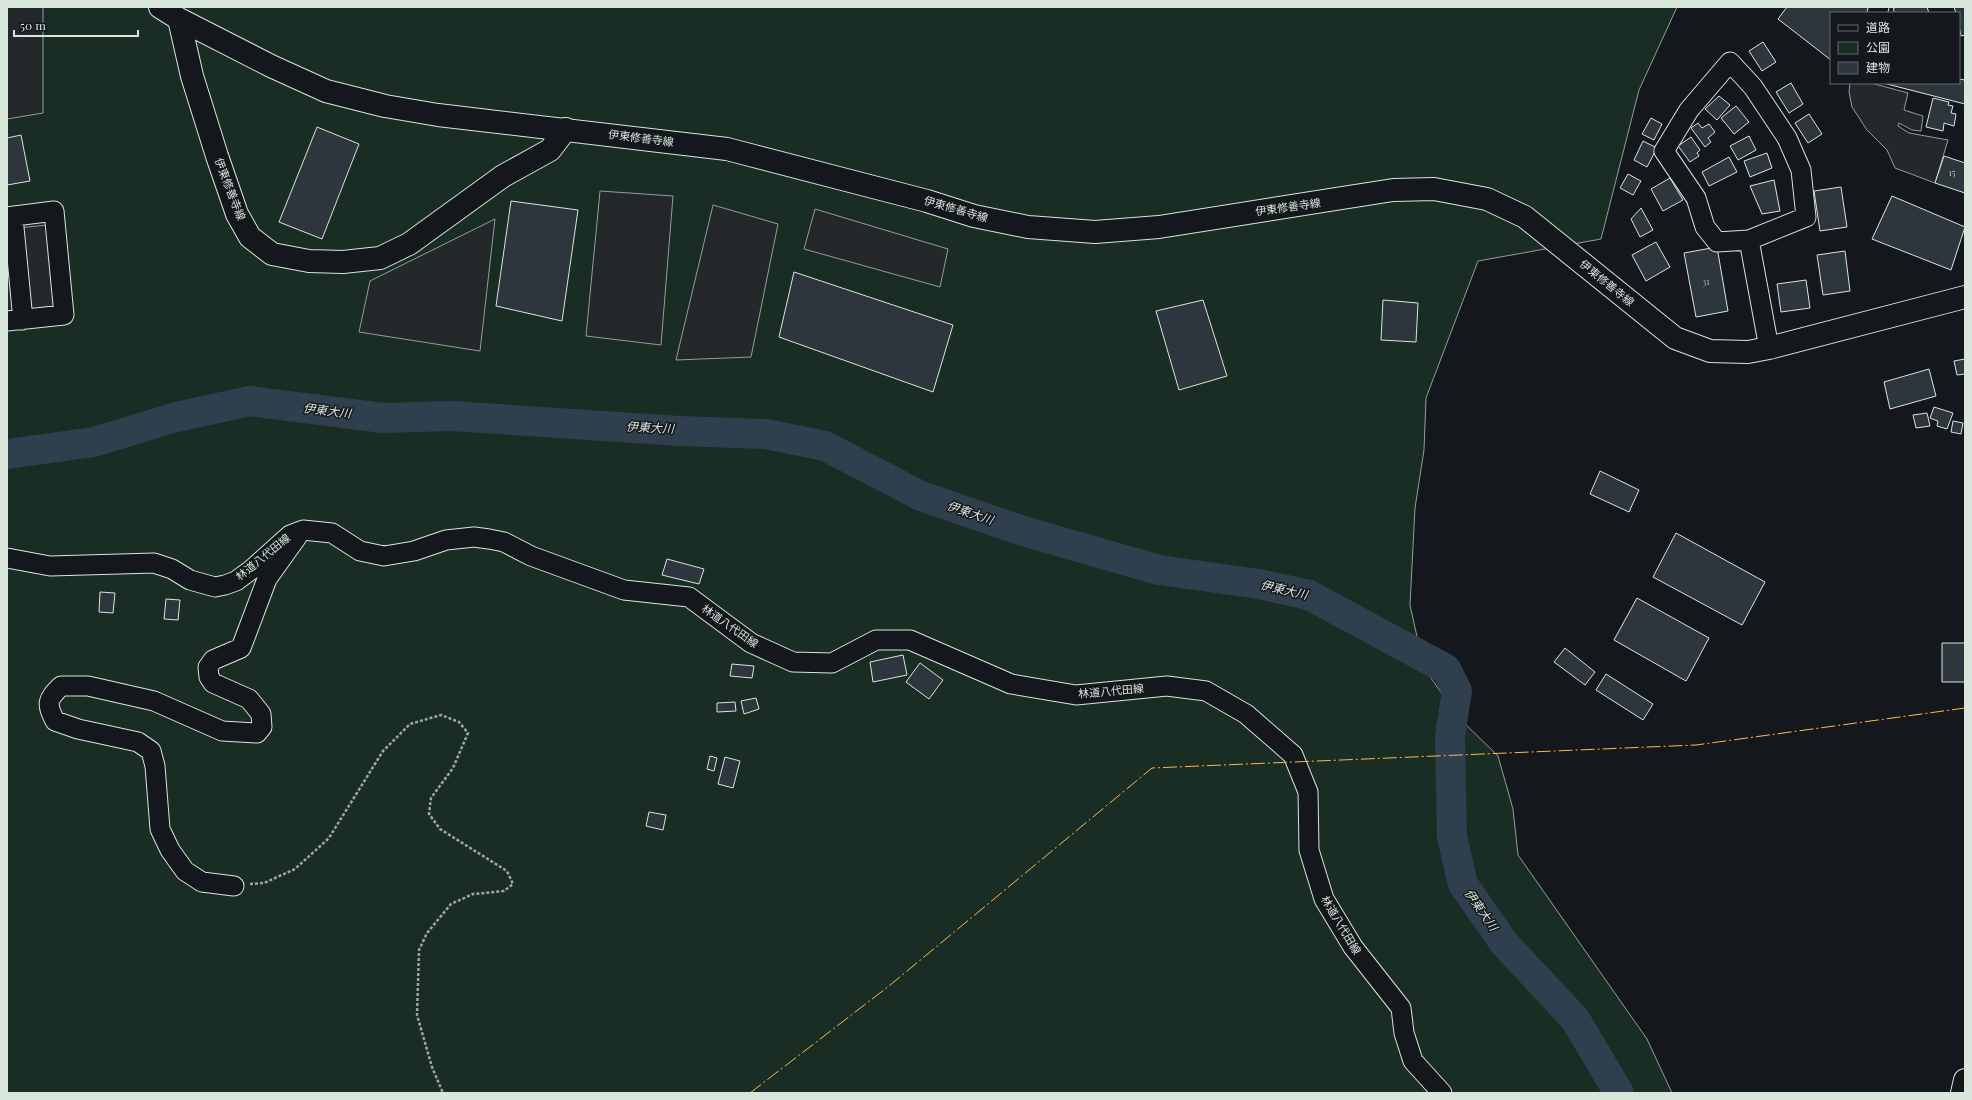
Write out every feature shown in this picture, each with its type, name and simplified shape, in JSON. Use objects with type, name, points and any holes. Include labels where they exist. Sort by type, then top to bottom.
[{"type":"main road","name":"伊東修善寺線","points":[[160,7],[179,19],[271,66],[326,91],[385,106],[438,115],[727,148],[927,201],[974,216],[1028,226],[1096,232],[1159,227],[1393,190],[1434,189],[1479,197],[1487,199],[1525,217],[1675,338],[1710,351],[1748,352],[1769,348],[1965,297]]},
{"type":"main road","name":"伊東修善寺線","points":[[179,19],[192,76],[217,156],[238,214],[250,237],[272,254],[309,261],[343,262],[380,258],[409,244],[503,176],[550,150],[566,129]]},
{"type":"main road","points":[[1962,1093],[1965,1080]]},
{"type":"street","points":[[1730,62],[1753,87],[1787,138],[1801,170],[1806,217],[1749,240],[1717,242],[1705,227],[1696,198],[1664,151],[1689,110],[1730,62]]},
{"type":"street","points":[[54,212],[64,315],[15,320],[10,217],[54,212]]},
{"type":"street","points":[[1749,240],[1769,348]]},
{"type":"street","points":[[234,886],[202,882],[185,871],[170,850],[160,829],[154,766],[151,751],[138,742],[78,729],[55,721],[48,708],[50,697],[61,686],[88,686],[154,701],[222,731],[257,733],[262,727],[261,714],[249,699],[213,684],[209,677],[208,667],[213,660],[241,648],[267,579],[302,530]]},
{"type":"street","name":"林道八代田線","points":[[7,558],[50,566],[154,563],[172,569],[190,580],[215,587],[236,581],[251,570],[290,534],[302,530],[332,533],[360,551],[384,556],[414,551],[446,540],[474,538],[504,542],[531,556],[624,590],[689,597],[751,643],[793,662],[832,663],[876,640],[910,640],[1011,684],[1076,695],[1167,686],[1206,691],[1246,714],[1293,755],[1308,792],[1309,850],[1324,899],[1353,947],[1401,1008],[1404,1033],[1413,1061],[1442,1093]]},
{"type":"path","points":[[234,886],[264,883],[295,868],[329,838],[383,751],[410,724],[441,715],[459,722],[468,733],[453,768],[431,798],[430,814],[440,829],[507,871],[513,884],[504,891],[473,894],[451,904],[427,933],[419,950],[417,1015],[432,1066],[443,1093]]},
{"type":"green space","points":[[7,7],[1677,7],[1639,90],[1601,239],[1478,261],[1426,398],[1424,450],[1415,508],[1410,605],[1424,668],[1459,718],[1498,756],[1513,809],[1518,855],[1647,1039],[1672,1093],[7,1093]]},
{"type":"shaded area","points":[[7,7],[43,7],[43,113],[7,119]]},
{"type":"shaded area","points":[[1850,84],[1875,84],[1908,93],[1904,110],[1923,116],[1921,131],[1912,130],[1899,123],[1898,126],[1909,133],[1948,140],[1935,183],[1895,168],[1887,150],[1867,130],[1852,107],[1849,92]]},
{"type":"shaded area","points":[[600,191],[673,196],[661,345],[586,336]]},
{"type":"shaded area","points":[[713,205],[778,224],[751,357],[676,360]]},
{"type":"shaded area","points":[[815,209],[948,249],[940,287],[804,249]]},
{"type":"shaded area","points":[[495,219],[480,351],[359,332],[370,281]]},
{"type":"shaded area","points":[[58,224],[68,321],[7,327],[7,229]]},
{"type":"building","points":[[1787,7],[1873,7],[1869,12],[1830,12],[1830,59],[1778,19]]},
{"type":"building","points":[[1896,7],[1927,7],[1929,12],[1894,12],[1893,9]]},
{"type":"building","points":[[1954,7],[1965,7],[1965,35],[1961,36],[1960,12],[1956,12]]},
{"type":"building","points":[[1763,42],[1776,62],[1762,71],[1749,51]]},
{"type":"building","points":[[1960,79],[1965,80],[1965,104],[1887,84],[1960,84]]},
{"type":"building","points":[[1791,83],[1803,104],[1789,113],[1776,92]]},
{"type":"building","points":[[1719,96],[1730,105],[1717,120],[1705,109]]},
{"type":"building","points":[[1933,98],[1949,102],[1948,105],[1953,106],[1951,113],[1956,114],[1954,126],[1944,123],[1943,131],[1926,127]]},
{"type":"building","points":[[1736,106],[1749,122],[1734,134],[1721,118]]},
{"type":"building","points":[[1809,114],[1822,134],[1808,143],[1795,123]]},
{"type":"building","points":[[1651,118],[1662,124],[1654,140],[1642,134]]},
{"type":"building","points":[[1698,123],[1702,128],[1709,124],[1715,132],[1708,138],[1711,142],[1705,147],[1691,128]]},
{"type":"building","points":[[317,127],[359,144],[322,239],[279,222]]},
{"type":"building","points":[[21,135],[30,181],[7,185],[7,138]]},
{"type":"building","points":[[1749,136],[1756,150],[1738,160],[1730,146]]},
{"type":"building","points":[[1691,137],[1700,150],[1697,153],[1699,156],[1690,162],[1678,146]]},
{"type":"building","points":[[1643,141],[1657,148],[1647,167],[1634,160]]},
{"type":"building","points":[[1767,153],[1772,168],[1750,177],[1744,161]]},
{"type":"building","points":[[1944,156],[1965,163],[1965,193],[1935,183]]},
{"type":"building","points":[[1729,157],[1737,172],[1709,186],[1702,172]]},
{"type":"building","points":[[1628,174],[1641,181],[1633,195],[1620,188]]},
{"type":"building","points":[[1670,178],[1683,200],[1663,211],[1651,189]]},
{"type":"building","points":[[1774,180],[1780,211],[1762,214],[1750,186]]},
{"type":"building","points":[[1841,187],[1847,227],[1820,231],[1814,191]]},
{"type":"building","points":[[1892,196],[1965,227],[1951,270],[1872,239]]},
{"type":"building","points":[[511,201],[578,210],[562,321],[496,306]]},
{"type":"building","points":[[1641,208],[1653,230],[1640,237],[1631,219]]},
{"type":"building","points":[[1656,242],[1670,267],[1646,281],[1632,255]]},
{"type":"building","points":[[1717,247],[1728,311],[1696,317],[1684,253]]},
{"type":"building","points":[[1845,251],[1850,291],[1823,295],[1817,255]]},
{"type":"building","points":[[794,272],[953,325],[933,392],[779,337]]},
{"type":"building","points":[[1806,280],[1810,308],[1781,312],[1777,284]]},
{"type":"building","points":[[1203,300],[1227,376],[1179,390],[1156,311]]},
{"type":"building","points":[[1383,300],[1418,303],[1416,342],[1381,340]]},
{"type":"building","points":[[1965,359],[1965,374],[1957,375],[1954,361]]},
{"type":"building","points":[[1929,369],[1936,396],[1890,409],[1884,382]]},
{"type":"building","points":[[1934,407],[1953,413],[1947,429],[1937,426],[1938,421],[1930,418]]},
{"type":"building","points":[[1927,413],[1930,426],[1916,428],[1913,415]]},
{"type":"building","points":[[1953,421],[1963,423],[1961,434],[1951,432]]},
{"type":"building","points":[[1600,471],[1639,490],[1629,512],[1590,494]]},
{"type":"building","points":[[1676,533],[1765,582],[1742,625],[1653,577]]},
{"type":"building","points":[[667,559],[704,569],[699,584],[662,575]]},
{"type":"building","points":[[100,592],[115,593],[113,613],[99,612]]},
{"type":"building","points":[[1637,598],[1709,638],[1686,681],[1614,640]]},
{"type":"building","points":[[166,599],[180,600],[178,620],[164,619]]},
{"type":"building","points":[[1942,643],[1965,643],[1965,682],[1942,682]]},
{"type":"building","points":[[1565,648],[1595,672],[1585,685],[1554,662]]},
{"type":"building","points":[[903,655],[907,675],[873,682],[870,662]]},
{"type":"building","points":[[920,663],[943,680],[929,699],[906,682]]},
{"type":"building","points":[[732,664],[754,666],[752,678],[730,676]]},
{"type":"building","points":[[1606,674],[1653,704],[1643,720],[1596,690]]},
{"type":"building","points":[[756,698],[759,709],[744,714],[741,701]]},
{"type":"building","points":[[735,702],[736,711],[717,712],[717,703]]},
{"type":"building","points":[[710,756],[717,758],[714,771],[707,769]]},
{"type":"building","points":[[725,757],[740,761],[733,788],[718,784]]},
{"type":"building","points":[[649,812],[666,815],[663,830],[646,826]]},
{"type":"waterway","name":"伊東大川","points":[[7,454],[94,442],[176,417],[250,401],[383,418],[452,416],[680,431],[766,434],[825,446],[921,496],[1023,531],[1159,570],[1259,584],[1309,595],[1446,669],[1457,691],[1450,735],[1452,837],[1463,884],[1504,943],[1575,1019],[1619,1093]]},
{"type":"power","points":[[750,1093],[889,986],[1152,768],[1696,745],[1965,708]]}]
